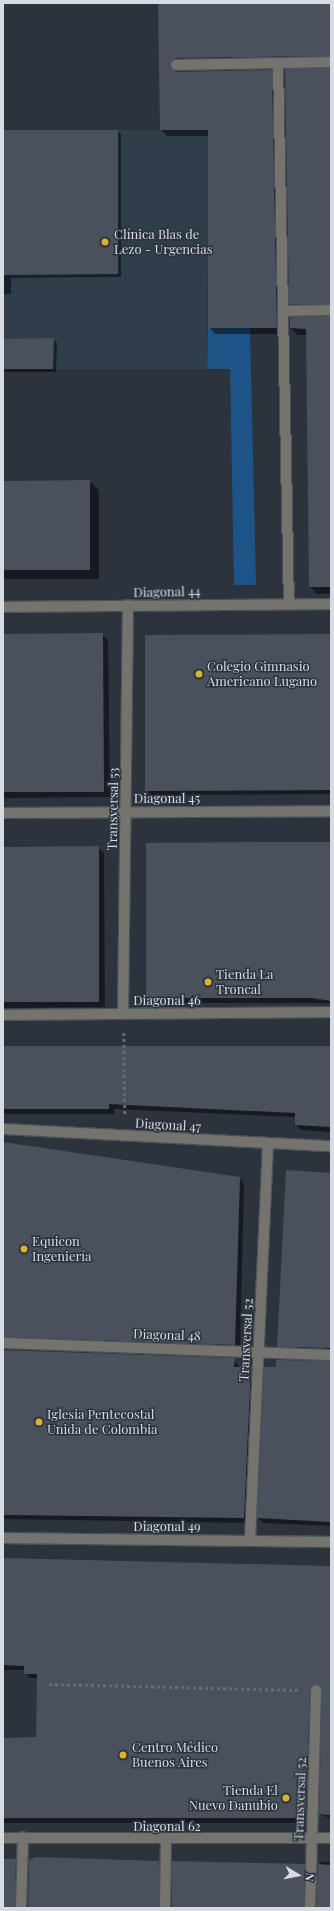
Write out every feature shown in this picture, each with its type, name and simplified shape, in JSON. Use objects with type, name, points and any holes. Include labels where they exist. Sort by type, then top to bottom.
[{"type":"street","points":[[176,64],[331,62]]},
{"type":"street","points":[[278,63],[289,604]]},
{"type":"street","points":[[283,310],[331,310]]},
{"type":"street","name":"Diagonal 44","points":[[3,607],[331,604]]},
{"type":"street","name":"Transversal 53","points":[[123,1013],[128,605]]},
{"type":"street","name":"Diagonal 45","points":[[3,813],[126,811],[331,811]]},
{"type":"street","name":"Diagonal 46","points":[[3,1015],[331,1012]]},
{"type":"street","name":"Diagonal 47","points":[[3,1129],[331,1146]]},
{"type":"street","name":"Transversal 52","points":[[250,1540],[268,1143]]},
{"type":"street","name":"Diagonal 48","points":[[3,1343],[258,1351],[331,1355]]},
{"type":"street","name":"Diagonal 49","points":[[3,1538],[331,1542]]},
{"type":"street","name":"Transversal 52","points":[[310,1908],[316,1690]]},
{"type":"street","name":"Diagonal 62","points":[[3,1838],[331,1838]]},
{"type":"street","points":[[21,1908],[23,1838]]},
{"type":"street","points":[[165,1908],[166,1839]]},
{"type":"path","points":[[123,1013],[126,1135]]},
{"type":"path","points":[[48,1684],[316,1690]]},
{"type":"shaded area","name":"Clínica Blas de Lezo - Urgencias","points":[[3,130],[208,130],[207,369],[3,369]]},
{"type":"shaded area","points":[[250,327],[256,585],[234,585],[230,369],[207,369],[208,328]]},
{"type":"building","points":[[158,3],[331,3],[331,56],[176,58],[170,65],[176,72],[272,70],[277,328],[208,328],[208,130],[160,130]]},
{"type":"building","points":[[331,68],[331,304],[289,304],[285,69]]},
{"type":"building","points":[[3,130],[118,130],[118,274],[3,275]]},
{"type":"building","points":[[331,316],[331,587],[309,587],[306,329],[290,328],[290,317]]},
{"type":"building","points":[[54,338],[53,369],[3,369],[3,339]]},
{"type":"building","points":[[90,480],[90,570],[3,570],[3,481]]},
{"type":"building","points":[[103,633],[104,792],[3,792],[3,634]]},
{"type":"building","points":[[331,634],[331,790],[145,791],[145,635]]},
{"type":"building","points":[[331,842],[331,1001],[312,998],[146,998],[146,843]]},
{"type":"building","points":[[99,846],[99,1002],[3,1002],[3,847]]},
{"type":"building","points":[[3,1046],[331,1046],[331,1127],[295,1125],[295,1113],[109,1104],[109,1109],[3,1109]]},
{"type":"building","points":[[3,1142],[240,1177],[235,1345],[3,1337]]},
{"type":"building","points":[[286,1170],[331,1173],[331,1348],[277,1347]]},
{"type":"building","points":[[3,1350],[235,1358],[234,1367],[251,1367],[244,1518],[3,1515]]},
{"type":"building","points":[[276,1360],[331,1361],[331,1522],[257,1518],[264,1367],[276,1367]]},
{"type":"building","points":[[3,1558],[331,1566],[331,1815],[319,1814],[322,1690],[316,1684],[310,1690],[306,1814],[296,1814],[296,1818],[3,1818],[3,1738],[36,1737],[37,1674],[24,1674],[24,1666],[3,1665]]},
{"type":"building","points":[[36,1857],[159,1861],[159,1908],[28,1908],[29,1860]]},
{"type":"building","points":[[3,1859],[16,1859],[15,1908],[3,1908]]},
{"type":"building","points":[[172,1861],[305,1864],[304,1908],[172,1908]]},
{"type":"building","points":[[318,1864],[331,1865],[331,1908],[316,1908]]},
{"type":"place","name":"Clínica Blas de Lezo - Urgencias","points":[[105,242]]},
{"type":"place","name":"Colegio Gimnasio Americano Lugano","points":[[199,674]]},
{"type":"place","name":"Tienda La Troncal","points":[[208,982]]},
{"type":"place","name":"Equicon Ingeniería","points":[[24,1249]]},
{"type":"place","name":"Iglesia Pentecostal Unida de Colombia","points":[[39,1422]]},
{"type":"place","name":"Centro Médico Buenos Aires","points":[[123,1755]]},
{"type":"place","name":"Tienda El Nuevo Danubio","points":[[286,1798]]}]
